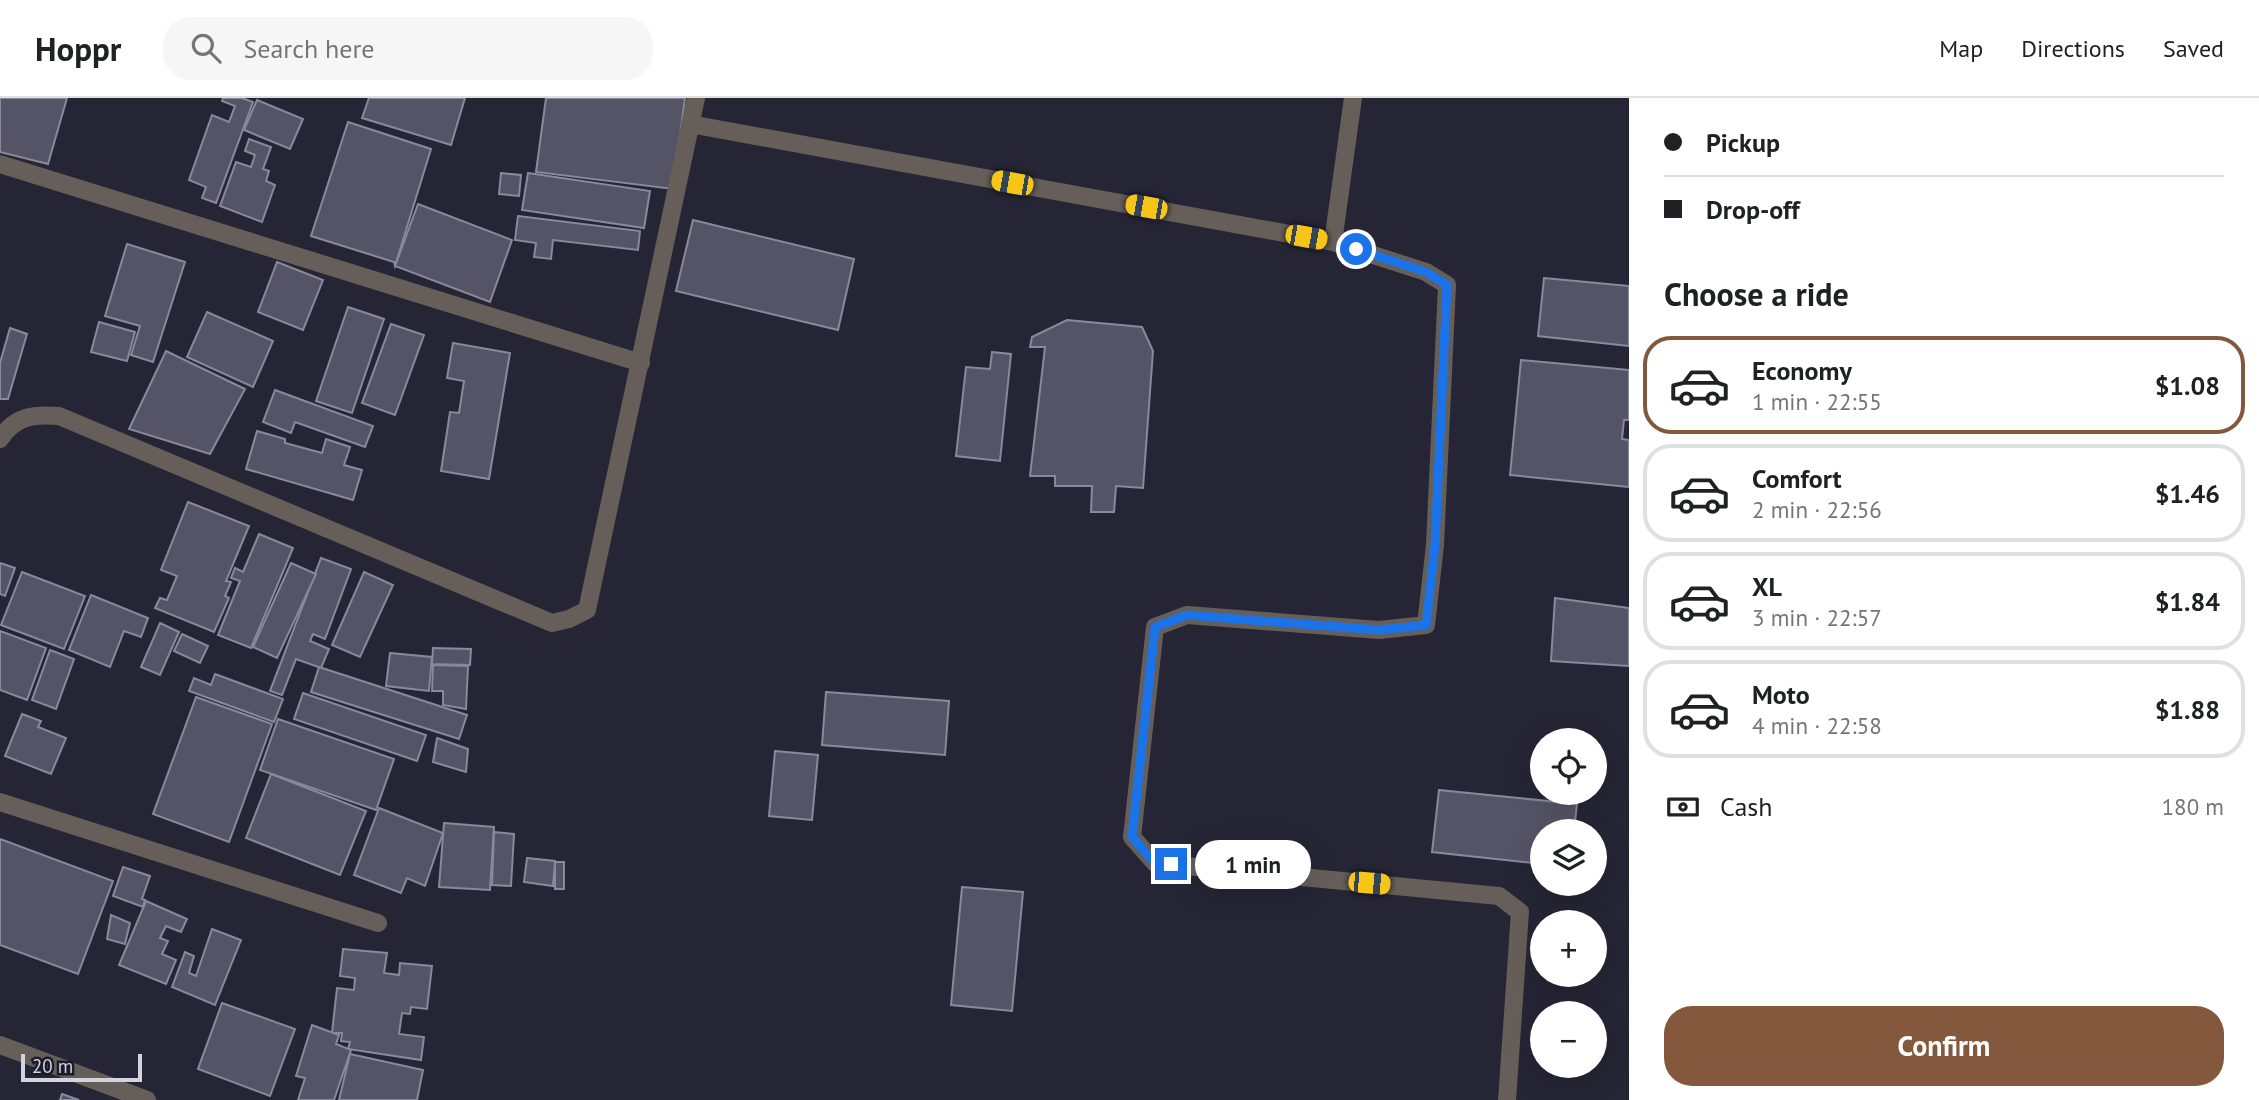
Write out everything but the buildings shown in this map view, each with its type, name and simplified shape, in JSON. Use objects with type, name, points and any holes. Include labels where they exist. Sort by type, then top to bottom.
[{"type":"street","points":[[0,439],[7,429],[34,414],[59,416],[552,623],[569,620],[587,610],[696,98]]},
{"type":"street","points":[[1333,242],[1353,98]]},
{"type":"street","points":[[690,124],[1333,242],[1426,272],[1447,285],[1435,545],[1426,625],[1379,630],[1187,615],[1155,627],[1132,837],[1155,863],[1499,895],[1520,912],[1507,1100]]},
{"type":"street","points":[[0,164],[641,363]]},
{"type":"street","points":[[0,802],[379,923]]},
{"type":"street","points":[[0,1045],[146,1100]]},
{"type":"route","points":[[1171,864],[1155,863],[1132,837],[1155,627],[1187,615],[1379,630],[1426,625],[1435,545],[1447,285],[1426,272],[1356,249]]}]
